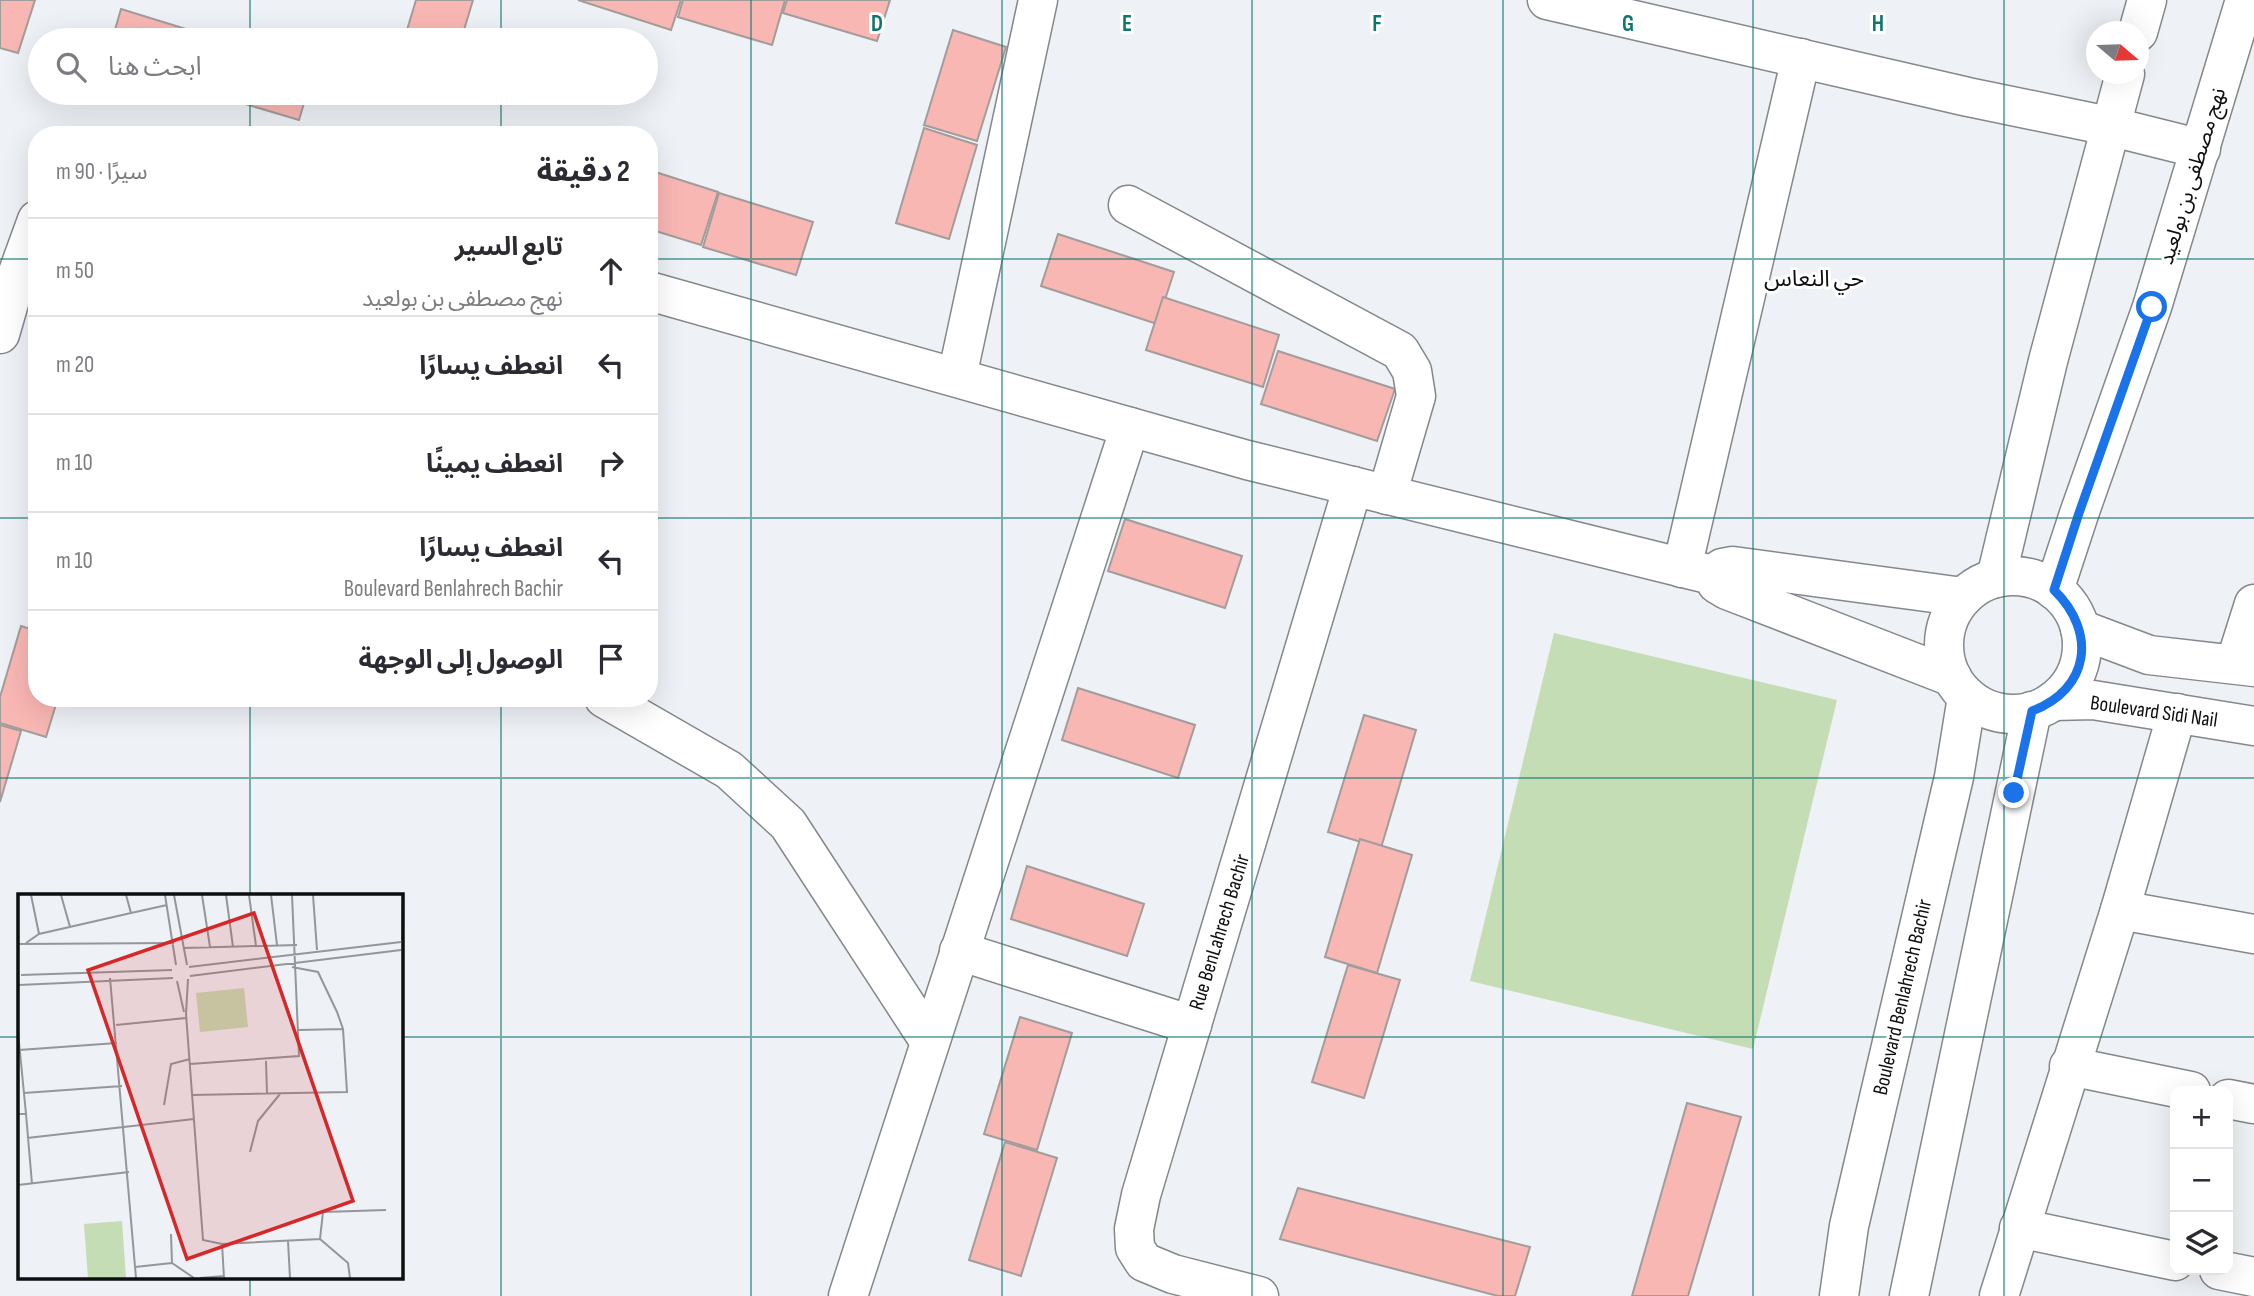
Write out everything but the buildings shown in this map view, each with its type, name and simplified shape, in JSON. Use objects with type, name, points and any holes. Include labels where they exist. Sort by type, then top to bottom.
[{"type":"street","points":[[957,377],[1038,0]]},
{"type":"street","points":[[1548,0],[1680,14],[1801,58],[2201,149]]},
{"type":"street","points":[[2141,21],[2147,0]]},
{"type":"street","name":"نهج مصطفى بن بولعيد","points":[[2054,590],[2152,307],[2245,0]]},
{"type":"street","points":[[1697,572],[1801,58]]},
{"type":"street","points":[[1996,578],[2109,126],[2122,84]]},
{"type":"street","name":"Rue BenLahrech Bachir","points":[[1128,205],[1400,351],[1412,371],[1416,396],[1370,491],[1192,1025],[1133,1229],[1135,1248],[1144,1262],[1173,1274],[1259,1296]]},
{"type":"street","points":[[0,334],[8,273],[28,236]]},
{"type":"street","points":[[658,294],[1130,427],[1370,491],[1697,572],[1727,590],[1959,687],[1992,711],[2011,714],[2043,706],[2068,687],[2078,669],[2082,649],[2080,629],[2069,604],[2054,590],[2037,580],[2016,576],[1996,578],[1973,589],[1963,597],[1951,614],[1945,635],[1945,657],[1959,687]]},
{"type":"street","points":[[848,1296],[1130,427]]},
{"type":"street","points":[[1697,572],[1734,566],[1963,597]]},
{"type":"street","points":[[2080,629],[2149,655],[2244,665],[2254,604]]},
{"type":"street","name":"Boulevard Benlahrech Bachir","points":[[1839,1296],[1849,1226],[1954,777],[1959,687]]},
{"type":"street","name":"Boulevard Sidi Nail","points":[[2043,706],[2093,701],[2254,726]]},
{"type":"street","points":[[1909,1296],[2043,706]]},
{"type":"street","points":[[620,707],[729,770],[788,824],[930,1042]]},
{"type":"street","points":[[1999,1296],[2120,910],[2177,713]]},
{"type":"street","points":[[2120,910],[2254,934]]},
{"type":"street","points":[[959,951],[1192,1025]]},
{"type":"street","points":[[2069,1066],[2170,1087]]},
{"type":"street","points":[[2233,1100],[2254,1104]]},
{"type":"street","points":[[2019,1228],[2170,1260]]},
{"type":"street","points":[[2233,1273],[2254,1277]]},
{"type":"green space","points":[[1554,633],[1837,700],[1753,1049],[1470,981]]},
{"type":"district","name":"حي النعاس","points":[[1814,278]]},
{"type":"route","points":[[2014,793],[2032,711],[2053,701],[2068,687],[2078,669],[2082,649],[2080,629],[2069,604],[2054,590],[2152,307]]}]
